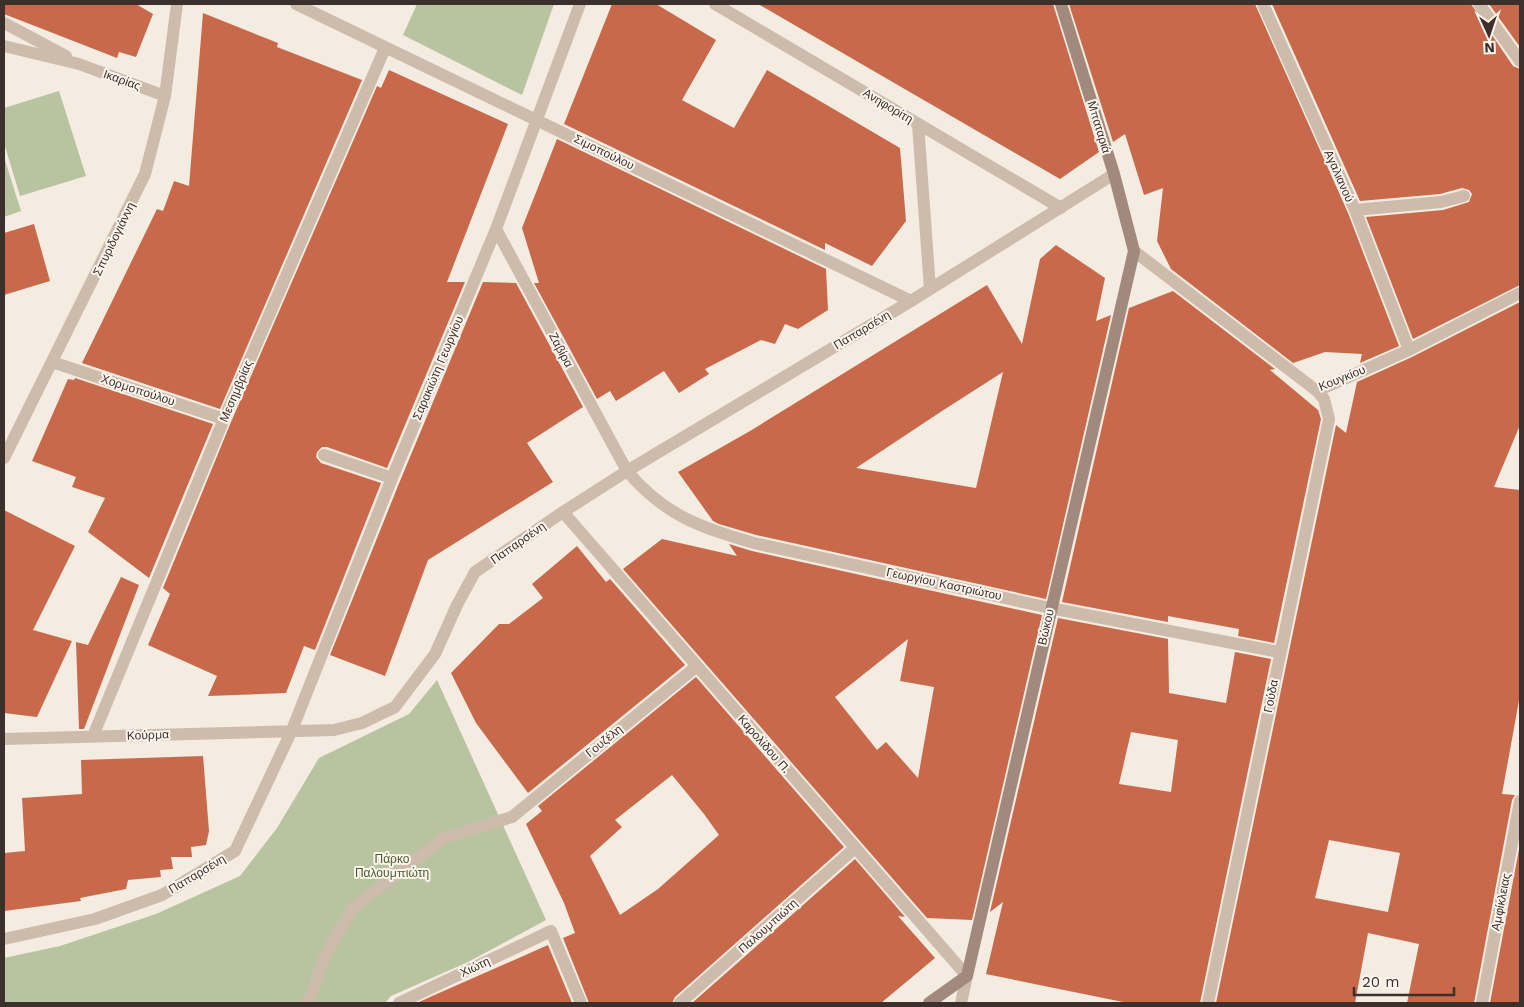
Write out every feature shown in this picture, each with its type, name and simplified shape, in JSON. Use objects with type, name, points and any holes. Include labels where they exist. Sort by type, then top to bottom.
[{"type":"street","name":"Σπυριδογιάννη","points":[[4,458],[145,174],[165,96],[177,4]]},
{"type":"street","name":"Σιμοπούλου","points":[[296,4],[912,300]]},
{"type":"street","name":"Σαρακιώτη Γεωργίου","points":[[292,730],[392,478],[496,229],[580,4]]},
{"type":"street","name":"Ανηφορίτη","points":[[715,4],[1061,208]]},
{"type":"street","name":"Μπαταριά","points":[[1061,4],[1114,174],[1134,251]]},
{"type":"street","name":"Αγαλιανού","points":[[1264,4],[1355,210],[1409,350]]},
{"type":"street","points":[[1479,4],[1520,61]]},
{"type":"street","name":"Ικαρίας","points":[[4,23],[79,64]]},
{"type":"street","name":"Ικαρίας","points":[[4,46],[79,64],[165,96]]},
{"type":"street","name":"Μεσημβρίας","points":[[93,736],[224,419],[385,48]]},
{"type":"street","points":[[918,124],[930,289]]},
{"type":"street","name":"Παπαρσένη","points":[[4,939],[96,919],[162,895],[235,851],[292,730],[334,730],[362,723],[395,707],[435,654],[457,605],[475,572],[627,471],[912,300],[1114,174]]},
{"type":"street","points":[[1355,210],[1441,202],[1464,196]]},
{"type":"street","name":"Ζαβίρα","points":[[496,229],[627,471]]},
{"type":"street","name":"Κουγκίου","points":[[1134,251],[1317,391],[1409,350],[1520,293]]},
{"type":"street","name":"Βώκου","points":[[961,1003],[1050,608],[1134,251]]},
{"type":"street","name":"Χορμοπούλου","points":[[52,362],[224,419]]},
{"type":"street","name":"Γούδα","points":[[1208,1003],[1329,419],[1324,399],[1317,391]]},
{"type":"street","points":[[324,455],[392,478]]},
{"type":"street","name":"Γεωργίου Καστριώτου","points":[[627,471],[645,492],[674,513],[720,533],[754,543],[1050,608],[1280,652]]},
{"type":"street","name":"Καρολίδου Π.","points":[[563,512],[966,976]]},
{"type":"street","name":"Γουζέλη","points":[[308,1003],[326,953],[352,909],[444,838],[512,816],[697,666]]},
{"type":"street","name":"Κούρμα","points":[[4,740],[292,730]]},
{"type":"street","name":"Αμφίκλειας","points":[[1482,1003],[1520,801]]},
{"type":"street","name":"Παλουμπιώτη","points":[[680,1003],[855,848]]},
{"type":"street","name":"Χιώτη","points":[[398,1003],[551,931],[581,1003]]},
{"type":"street","points":[[929,1003],[966,976]]},
{"type":"green space","points":[[417,4],[554,4],[522,95],[403,35]]},
{"type":"green space","points":[[59,91],[86,176],[20,196],[4,143],[4,108]]},
{"type":"green space","points":[[4,157],[21,211],[4,217]]},
{"type":"green space","name":"Πάρκο Παλουμπιώτη","points":[[437,680],[546,920],[468,962],[391,996],[385,1003],[4,1003],[4,958],[60,946],[156,914],[240,876],[277,828],[319,758],[409,714]]},
{"type":"building","points":[[4,4],[136,4],[153,14],[136,57],[119,52],[117,58],[4,14]]},
{"type":"building","points":[[612,4],[656,4],[716,40],[682,100],[734,128],[767,70],[900,148],[906,221],[872,266],[825,243],[825,250],[564,124]]},
{"type":"building","points":[[758,4],[1053,4],[1099,152],[1060,179]]},
{"type":"building","points":[[1069,4],[1255,4],[1348,213],[1399,346],[1360,363],[1362,354],[1325,352],[1293,363],[1171,269],[1157,241],[1163,188],[1144,195],[1125,134],[1113,142]]},
{"type":"building","points":[[1272,4],[1471,4],[1513,66],[1520,69],[1520,285],[1413,339],[1366,217],[1443,210],[1469,202],[1472,194],[1469,190],[1462,188],[1440,194],[1360,201]]},
{"type":"building","points":[[1489,4],[1520,4],[1520,47]]},
{"type":"building","points":[[203,13],[278,43],[277,47],[362,80],[220,409],[82,363],[157,209],[163,211],[174,181],[189,186]]},
{"type":"building","points":[[389,70],[508,124],[447,282],[465,282],[387,468],[327,447],[322,447],[317,452],[316,457],[321,463],[381,483],[315,650],[304,646],[286,693],[208,696],[217,676],[148,645],[170,594],[163,588],[231,422],[377,86],[381,88]]},
{"type":"building","points":[[557,139],[826,269],[828,310],[798,329],[785,324],[775,344],[761,340],[705,369],[709,374],[679,393],[664,371],[616,401],[610,391],[597,399],[534,283],[539,283],[522,228]]},
{"type":"building","points":[[34,224],[50,281],[4,295],[4,233]]},
{"type":"building","points":[[1056,245],[1105,278],[1096,321],[1111,315],[1046,599],[756,535],[719,524],[713,521],[678,472],[750,431],[987,285],[1022,344],[1040,259]],"holes":[[[1003,372],[976,488],[856,468]]]},
{"type":"building","points":[[483,282],[516,283],[583,407],[527,443],[553,482],[428,560],[385,676],[330,655]]},
{"type":"building","points":[[1173,291],[1275,369],[1270,370],[1318,410],[1321,419],[1274,643],[1238,636],[1239,629],[1168,616],[1168,622],[1062,602],[1129,308]]},
{"type":"building","points":[[1520,302],[1520,425],[1494,487],[1520,490],[1520,695],[1502,794],[1515,795],[1512,800],[1474,1003],[1407,1003],[1419,944],[1368,933],[1355,1003],[1216,1003],[1336,425],[1346,433],[1357,382],[1412,357]],"holes":[[[1329,840],[1400,853],[1388,912],[1315,898]]]},
{"type":"building","points":[[75,378],[213,424],[149,578],[88,532],[105,498],[72,487],[76,477],[32,461],[68,379],[74,380]]},
{"type":"building","points":[[4,510],[75,546],[33,630],[72,641],[37,717],[4,713]]},
{"type":"building","points":[[662,539],[737,556],[729,544],[752,551],[1042,615],[972,920],[927,918],[623,569]],"holes":[[[908,639],[900,681],[934,687],[918,778],[886,742],[877,750],[835,697]]]},
{"type":"building","points":[[577,546],[606,582],[610,579],[685,665],[528,793],[476,723],[451,673],[499,624],[509,624],[543,598],[532,584]]},
{"type":"building","points":[[121,577],[139,585],[84,729],[79,729],[76,642],[88,645]]},
{"type":"building","points":[[1058,618],[1168,639],[1169,693],[1226,703],[1235,652],[1271,659],[1200,1003],[1128,1003],[986,974],[1003,902],[990,912]],"holes":[[[1131,732],[1178,740],[1171,792],[1119,784]]]},
{"type":"building","points":[[696,677],[844,847],[675,997],[672,1003],[589,1003],[563,938],[575,933],[564,903],[526,824],[542,811],[538,806]],"holes":[[[672,775],[719,835],[658,889],[620,915],[590,856],[622,827],[615,820]]]},
{"type":"building","points":[[203,756],[209,831],[206,845],[191,847],[192,857],[171,857],[173,869],[160,870],[161,877],[128,880],[126,889],[80,898],[81,901],[4,911],[4,853],[25,851],[22,798],[82,794],[81,760]]},
{"type":"building","points":[[1520,844],[1520,1003],[1490,1003]]},
{"type":"building","points":[[855,859],[905,917],[898,916],[935,958],[881,1003],[692,1003]]},
{"type":"building","points":[[548,945],[572,1003],[417,1003],[430,997]]}]
